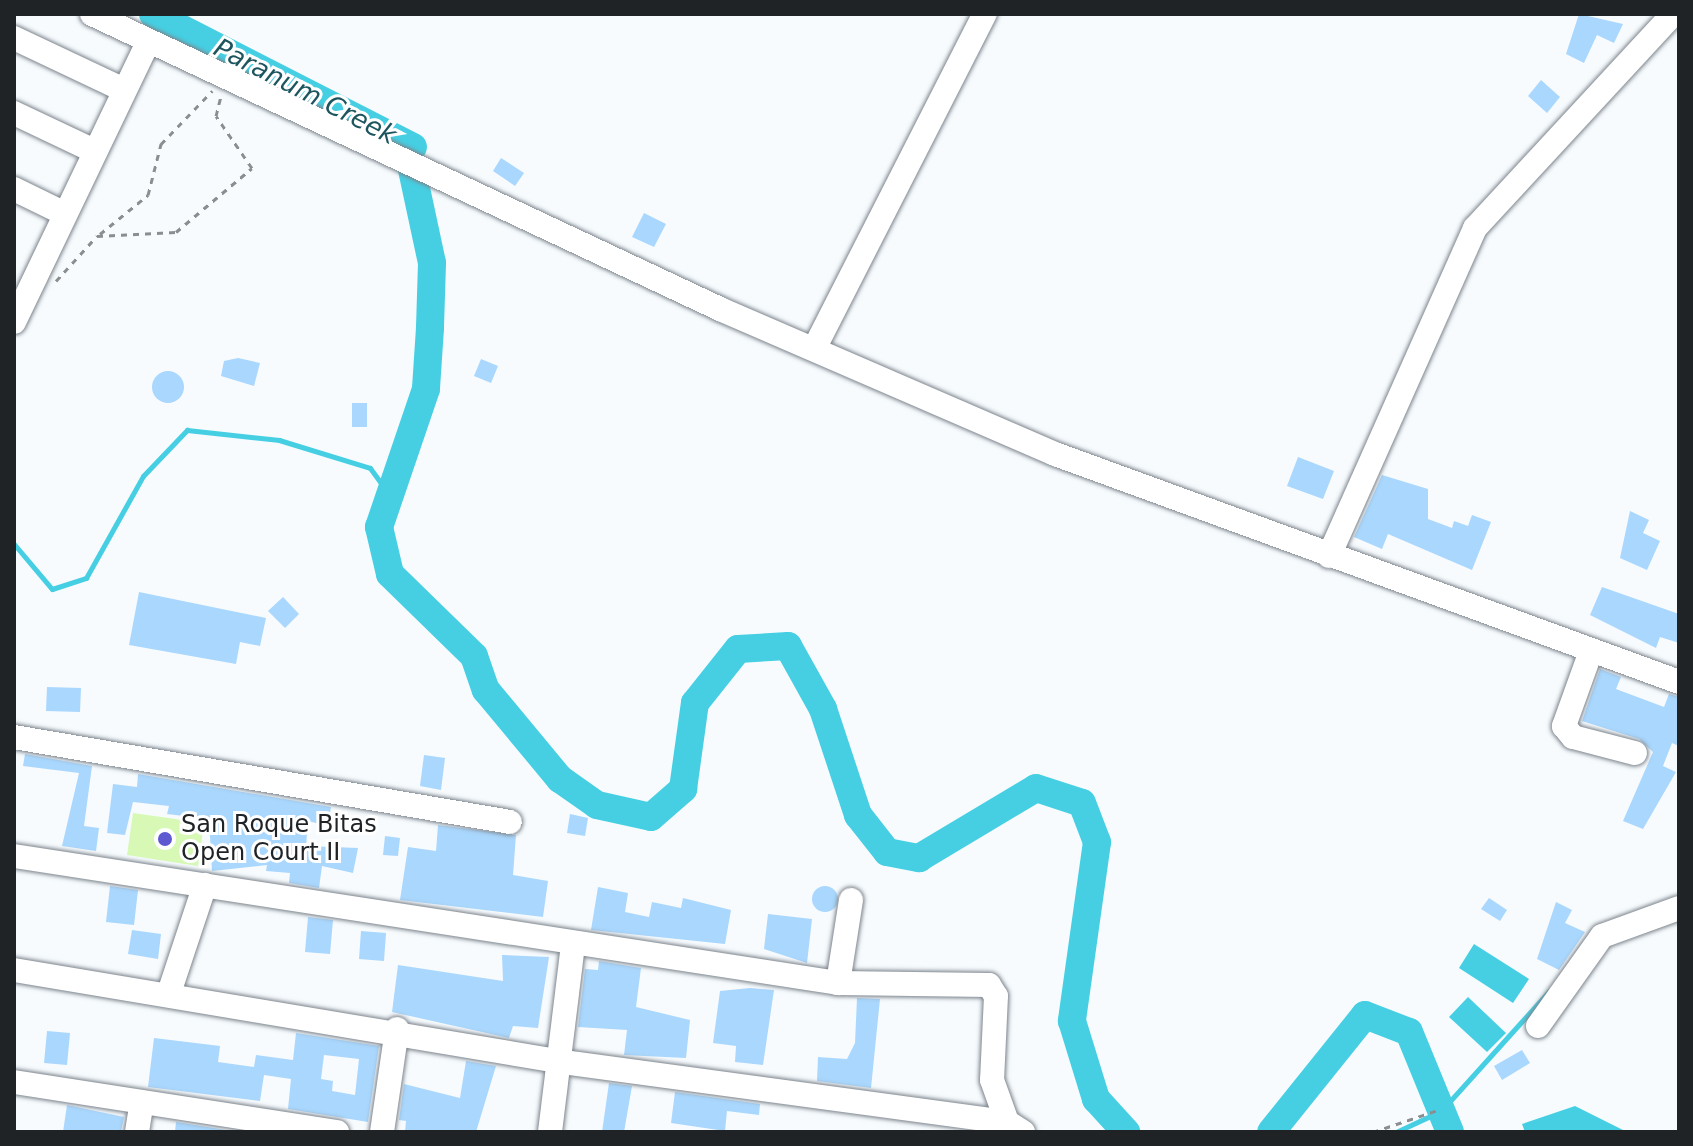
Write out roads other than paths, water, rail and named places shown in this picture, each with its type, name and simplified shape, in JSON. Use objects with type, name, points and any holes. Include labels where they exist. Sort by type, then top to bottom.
[{"type":"street","points":[[92,14],[224,81],[1055,454],[1679,682]]},
{"type":"street","points":[[815,347],[985,14]]},
{"type":"street","points":[[1329,556],[1475,228],[1673,14]]},
{"type":"street","points":[[14,38],[124,90]]},
{"type":"street","points":[[14,322],[23,276],[65,214],[148,42]]},
{"type":"street","points":[[14,113],[94,151]]},
{"type":"street","points":[[14,189],[65,214]]},
{"type":"street","points":[[1591,651],[1564,726],[1573,737],[1635,753]]},
{"type":"street","points":[[14,737],[510,822]]},
{"type":"street","points":[[14,856],[573,945],[838,983],[989,985],[996,996],[992,1080],[1015,1127]]},
{"type":"street","points":[[169,993],[205,885]]},
{"type":"street","points":[[838,983],[851,900]]},
{"type":"street","points":[[1538,1026],[1602,936],[1679,908]]},
{"type":"street","points":[[550,1132],[563,1062],[573,945]]},
{"type":"street","points":[[14,970],[397,1029],[563,1062],[1015,1127]]},
{"type":"street","points":[[382,1132],[397,1029]]},
{"type":"street","points":[[14,1082],[337,1132]]},
{"type":"street","points":[[137,1132],[142,1102]]},
{"type":"water","points":[[1474,944],[1529,979],[1513,1003],[1459,968]]},
{"type":"water","points":[[1468,997],[1506,1033],[1487,1052],[1449,1017]]},
{"type":"water","points":[[1575,1106],[1627,1132],[1525,1132],[1522,1124]]},
{"type":"waterway","name":"Paranum Creek","points":[[153,14],[413,147]]},
{"type":"waterway","name":"Paranum Creek","points":[[411,165],[432,263],[430,328],[426,389],[379,527],[390,574],[474,656],[486,690],[560,779],[597,805],[651,817],[683,789],[695,703],[738,649],[788,646],[823,709],[858,815],[887,852],[919,858],[1036,788],[1082,803],[1097,842],[1072,1021],[1096,1099],[1126,1132]]},
{"type":"waterway","points":[[14,544],[52,589],[86,578],[143,476],[187,430],[279,440],[370,468],[388,493]]},
{"type":"waterway","points":[[1396,1132],[1441,1111],[1549,991]]},
{"type":"waterway","name":"Paranum Creek","points":[[1271,1132],[1365,1015],[1409,1032],[1450,1132]]},
{"type":"place","name":"San Roque Bitas Open Court II","points":[[165,839]]}]
